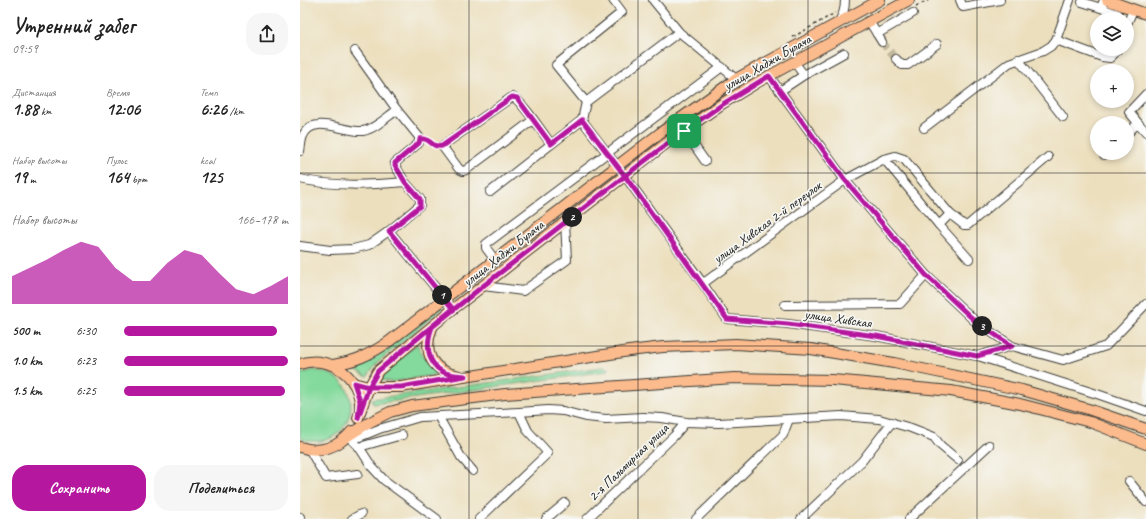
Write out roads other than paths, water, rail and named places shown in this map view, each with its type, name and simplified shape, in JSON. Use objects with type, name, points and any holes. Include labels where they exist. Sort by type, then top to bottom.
[{"type":"main road","name":"улица Хаджи Булача","points":[[332,365],[352,361],[376,350],[660,133],[736,79],[880,0]]},
{"type":"main road","name":"улица Хаджи Булача","points":[[350,438],[369,387],[378,371],[453,309],[684,131],[723,104],[794,62],[909,0]]},
{"type":"main road","points":[[1104,3],[1146,14]]},
{"type":"main road","points":[[617,166],[625,176]]},
{"type":"main road","points":[[444,298],[453,309]]},
{"type":"main road","points":[[432,327],[427,344],[433,363],[445,372],[465,376]]},
{"type":"main road","points":[[354,383],[369,387],[401,387],[465,376],[663,347],[736,344],[811,350],[894,363],[1022,390],[1088,409],[1146,429]]},
{"type":"main road","points":[[300,364],[313,361],[332,365],[343,371],[354,383],[360,401],[358,418]]},
{"type":"main road","points":[[305,448],[330,448],[350,438],[370,422],[390,412],[412,406],[505,394],[734,378],[834,380],[951,391],[1020,404],[1090,422],[1146,444]]},
{"type":"street","points":[[586,102],[556,65],[622,12],[613,0]]},
{"type":"street","points":[[653,0],[679,32],[736,79]]},
{"type":"street","points":[[960,0],[963,7],[1000,0]]},
{"type":"street","points":[[924,128],[992,74],[1009,63],[1043,51],[1051,46],[1056,40],[1070,0]]},
{"type":"street","points":[[1082,2],[1104,3],[1115,12]]},
{"type":"street","points":[[838,24],[842,17],[845,3]]},
{"type":"street","points":[[877,34],[913,13]]},
{"type":"street","points":[[869,21],[882,42]]},
{"type":"street","points":[[490,192],[582,120],[586,102],[679,32]]},
{"type":"street","points":[[1056,40],[1090,53]]},
{"type":"street","points":[[896,59],[902,65],[908,65],[937,44]]},
{"type":"street","points":[[300,246],[330,250],[353,249],[369,245],[420,206],[420,199],[405,182],[395,163],[419,143],[420,139],[397,110],[355,51]]},
{"type":"street","points":[[780,91],[804,75],[844,53]]},
{"type":"street","points":[[1099,56],[1110,58],[1112,56]]},
{"type":"street","points":[[1018,59],[1063,117]]},
{"type":"street","points":[[794,62],[804,75]]},
{"type":"street","points":[[495,260],[486,248],[486,244],[722,67]]},
{"type":"street","points":[[769,76],[845,180],[926,275],[976,322],[1012,346],[1063,360],[1106,346],[1143,310],[1146,304]]},
{"type":"street","points":[[1146,94],[1129,112],[1146,132]]},
{"type":"street","points":[[533,120],[463,171],[459,169],[442,146],[512,97],[517,98],[551,144]]},
{"type":"street","points":[[300,151],[302,136],[308,128],[318,124],[364,131],[397,110]]},
{"type":"street","points":[[582,120],[617,166]]},
{"type":"street","points":[[1134,127],[1138,123]]},
{"type":"street","points":[[684,131],[705,161]]},
{"type":"street","points":[[969,259],[884,159],[895,156],[904,159],[950,214],[964,226],[968,225],[1048,157]]},
{"type":"street","name":"улица Хивская 2-й переулок","points":[[704,282],[845,180],[884,159]]},
{"type":"street","name":"улица Хивская","points":[[625,176],[704,282],[727,319],[788,324],[876,336],[977,356],[1012,346]]},
{"type":"street","points":[[300,179],[334,185],[368,185],[405,182]]},
{"type":"street","points":[[939,225],[950,214]]},
{"type":"street","points":[[483,286],[524,291],[567,260],[565,222]]},
{"type":"street","points":[[389,231],[444,298]]},
{"type":"street","points":[[785,305],[900,304],[926,275]]},
{"type":"street","points":[[977,356],[1100,395],[1146,412]]},
{"type":"street","points":[[437,519],[384,480],[372,467],[359,446],[350,438],[379,428],[420,417],[548,410],[563,411],[606,420],[643,417],[662,418],[686,422],[719,423],[841,416],[879,419],[911,428],[934,438],[958,460]]},
{"type":"street","points":[[479,519],[548,453],[528,431],[519,412]]},
{"type":"street","points":[[438,416],[461,457],[473,471]]},
{"type":"street","points":[[696,519],[783,435],[789,419]]},
{"type":"street","name":"2-я Пальмирная улица","points":[[587,519],[674,436],[686,422]]},
{"type":"street","points":[[801,519],[862,461],[892,422]]},
{"type":"street","points":[[359,446],[402,435]]},
{"type":"street","points":[[909,519],[989,445]]},
{"type":"street","points":[[305,448],[326,478],[358,474]]},
{"type":"street","points":[[1129,481],[1146,502]]},
{"type":"street","points":[[546,519],[565,502]]},
{"type":"street","points":[[352,519],[361,514]]},
{"type":"tunnel","points":[[882,42],[896,59]]}]
